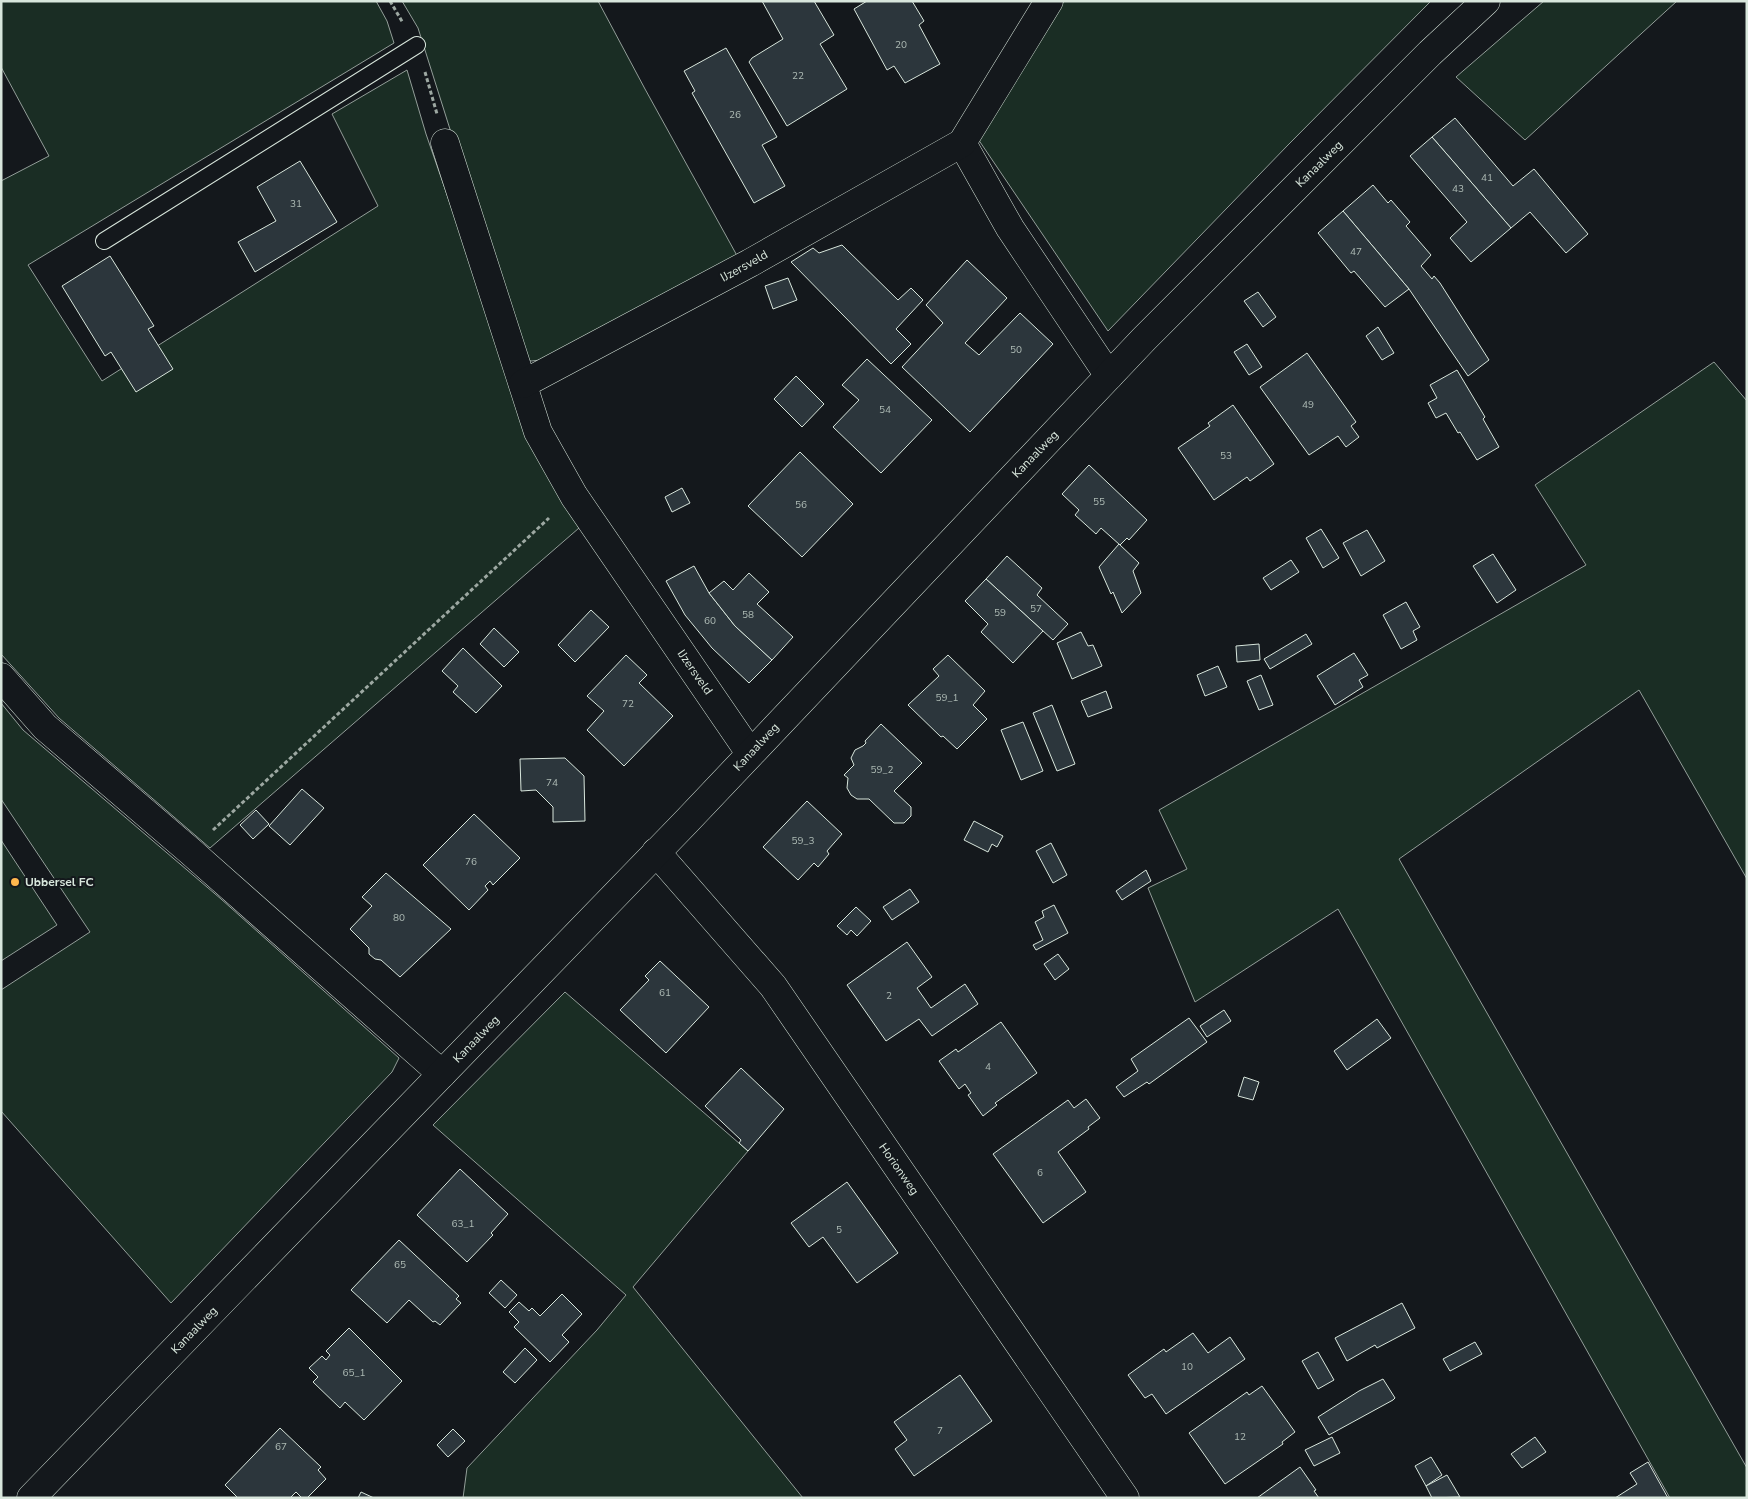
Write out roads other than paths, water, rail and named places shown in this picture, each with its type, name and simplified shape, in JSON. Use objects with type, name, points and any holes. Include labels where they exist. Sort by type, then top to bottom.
[{"type":"street","name":"IJzersveld","points":[[523,384],[750,263],[962,143],[1049,1]]},
{"type":"street","name":"Kanaalweg","points":[[31,1498],[686,822],[750,752],[1151,332],[1430,53],[1486,1]]},
{"type":"street","name":"IJzersveld","points":[[445,143],[538,432],[574,496],[750,752]]},
{"type":"street","points":[[962,143],[1010,228],[1109,376]]},
{"type":"street","points":[[1,677],[45,727],[190,850],[442,1074]]},
{"type":"street","name":"Horionweg","points":[[656,852],[773,986],[1125,1498]]},
{"type":"lane","points":[[104,241],[417,45]]},
{"type":"place","name":"Ubbersel FC","points":[[15,882]]}]
